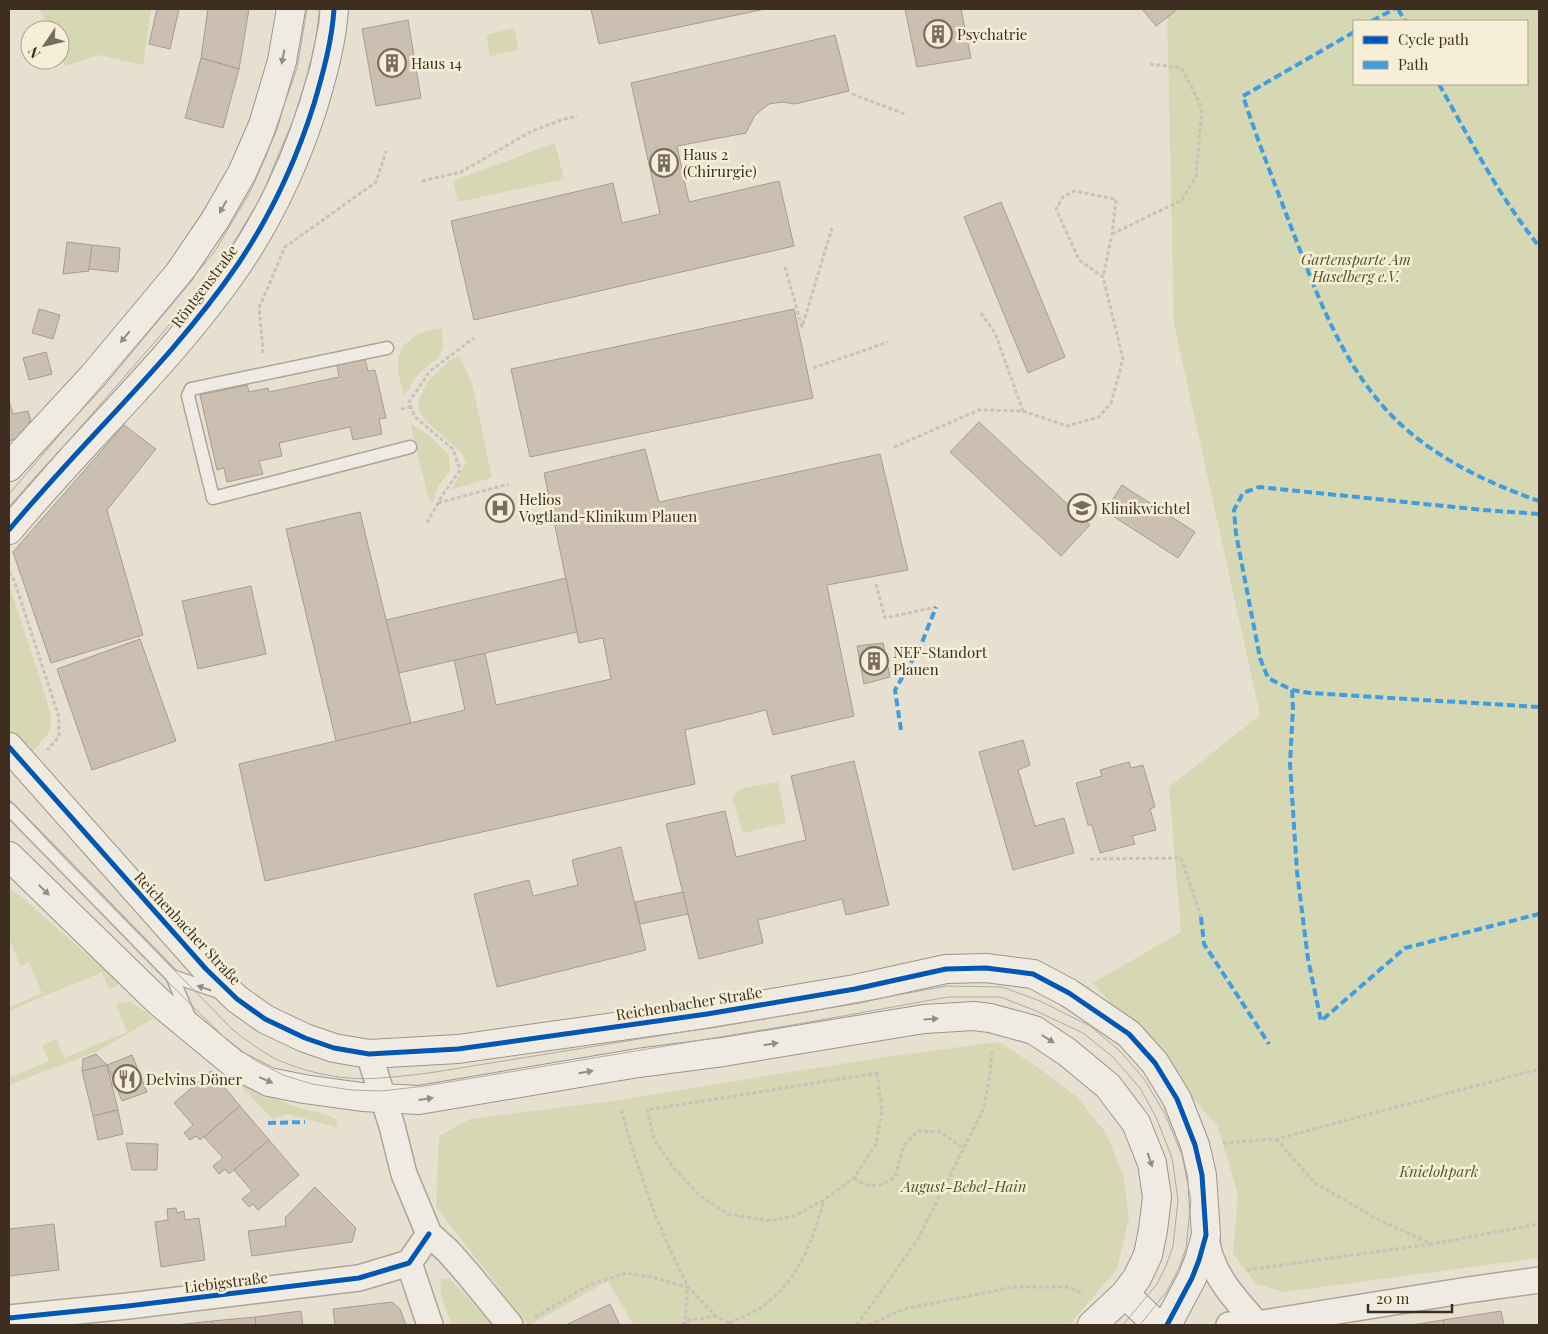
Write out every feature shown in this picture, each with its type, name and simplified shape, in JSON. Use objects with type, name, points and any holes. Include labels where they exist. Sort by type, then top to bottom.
[{"type":"street","name":"Röntgenstraße","points":[[9,467],[93,376],[179,273],[215,220],[242,173],[263,125],[282,61],[291,9]]},
{"type":"street","name":"Röntgenstraße","points":[[9,530],[38,495],[72,460],[187,331],[238,264],[275,203],[307,126],[323,75],[334,25],[334,9]]},
{"type":"street","points":[[9,747],[19,767]]},
{"type":"street","name":"Reichenbacher Straße","points":[[19,767],[206,969],[237,999],[265,1020],[334,1048],[369,1054],[458,1049],[725,1011],[855,989],[946,969],[986,968],[1033,974],[1069,993],[1129,1034],[1155,1063],[1177,1099],[1195,1145],[1202,1175],[1206,1235],[1192,1278],[1167,1325]]},
{"type":"street","points":[[9,856],[147,991],[196,1034],[234,1064],[269,1082],[304,1089],[383,1099],[419,1100],[638,1062],[723,1052],[924,1019],[974,1016],[1003,1021],[1034,1030],[1067,1052],[1108,1086],[1136,1123],[1152,1162],[1157,1197],[1148,1255],[1137,1278],[1125,1294],[1092,1325]]},
{"type":"street","points":[[369,1054],[404,1174],[429,1234],[520,1323]]},
{"type":"street","points":[[429,1234],[409,1263],[430,1325]]},
{"type":"street","points":[[1206,1235],[1211,1258],[1223,1281],[1257,1324]]},
{"type":"street","name":"Liebigstraße","points":[[9,1318],[128,1306],[359,1278],[409,1263]]},
{"type":"street","points":[[1229,1325],[1257,1324],[1539,1280]]},
{"type":"street","points":[[1125,1294],[1156,1325]]},
{"type":"lane","points":[[386,348],[191,389],[188,396],[213,498],[410,447]]},
{"type":"lane","points":[[9,809],[172,976],[196,1034]]},
{"type":"lane","points":[[172,976],[237,999]]},
{"type":"path","points":[[1112,234],[1182,200],[1196,176],[1202,108],[1182,68],[1150,64]]},
{"type":"path","points":[[852,94],[906,114]]},
{"type":"path","points":[[422,181],[461,172],[530,132],[577,116]]},
{"type":"path","points":[[257,375],[263,349],[259,308],[285,247],[376,182],[386,151]]},
{"type":"path","points":[[894,447],[979,410],[1023,411],[1067,426],[1099,417],[1111,403],[1123,359],[1103,277],[1112,234],[1116,199],[1074,191],[1063,197],[1056,210],[1078,260],[1103,277]]},
{"type":"path","points":[[784,267],[802,327],[832,228]]},
{"type":"path","points":[[981,313],[995,333],[1023,411]]},
{"type":"path","points":[[427,523],[460,470],[453,449],[415,417],[409,402],[430,371],[474,338]]},
{"type":"path","points":[[814,368],[888,342]]},
{"type":"path","points":[[401,409],[410,407]]},
{"type":"path","points":[[438,503],[509,484]]},
{"type":"path","points":[[9,572],[14,580],[59,717],[60,737],[19,767]]},
{"type":"path","points":[[876,584],[885,618],[936,607]]},
{"type":"path","points":[[1090,859],[1181,858],[1201,917]]},
{"type":"path","points":[[856,1325],[918,1239],[964,1149],[984,1108],[992,1051]]},
{"type":"path","points":[[1195,1145],[1276,1139],[1539,1069]]},
{"type":"path","points":[[877,1074],[882,1112],[876,1144],[854,1178],[824,1200],[796,1215],[771,1221],[728,1214],[699,1195],[672,1166],[654,1139],[647,1110],[877,1074]]},
{"type":"path","points":[[621,1110],[652,1207],[688,1287],[716,1316],[733,1325]]},
{"type":"path","points":[[854,1178],[867,1186],[882,1185],[895,1177],[904,1144],[918,1131],[941,1132],[964,1149]]},
{"type":"path","points":[[1276,1139],[1315,1183],[1377,1219],[1432,1244]]},
{"type":"path","points":[[728,1323],[766,1304],[788,1283],[804,1258],[815,1232],[824,1200]]},
{"type":"path","points":[[1223,1281],[1234,1272],[1432,1244],[1539,1224]]},
{"type":"path","points":[[520,1323],[592,1284],[627,1273],[688,1287]]},
{"type":"path","points":[[686,1325],[688,1287]]},
{"type":"path","points":[[869,1325],[904,1309],[1013,1287],[1069,1288],[1089,1297]]},
{"type":"path","points":[[682,1325],[685,1321],[716,1316]]},
{"type":"green space","points":[[40,9],[151,9],[143,65],[99,55],[70,64],[70,20],[45,20]]},
{"type":"green space","name":"Gartensparte Am Haselberg e.V.","points":[[1167,9],[1539,9],[1539,1258],[1284,1292],[1256,1284],[1233,1254],[1238,1194],[1218,1127],[1093,983],[1181,932],[1169,787],[1260,715],[1174,324]]},
{"type":"green space","points":[[514,28],[519,50],[490,56],[486,35]]},
{"type":"green space","points":[[555,143],[564,179],[458,202],[453,181]]},
{"type":"green space","points":[[442,329],[443,347],[439,357],[416,376],[404,397],[398,371],[398,359],[403,346],[419,333]]},
{"type":"green space","points":[[459,356],[472,383],[492,478],[452,489],[466,462],[461,452],[425,420],[418,409],[419,399],[427,382],[449,361]]},
{"type":"green space","points":[[411,424],[430,436],[449,455],[450,471],[439,485],[432,503],[429,499]]},
{"type":"green space","points":[[9,584],[51,717],[50,731],[30,755],[9,731]]},
{"type":"green space","points":[[778,782],[786,823],[743,833],[732,798],[739,789]]},
{"type":"green space","points":[[9,889],[20,896],[119,982],[117,986],[109,989],[102,972],[9,1011],[9,1007],[42,993],[29,962],[20,966],[9,937]]},
{"type":"green space","points":[[129,1001],[153,1019],[98,1051],[9,1085],[9,1078],[49,1061],[42,1045],[57,1039],[64,1058],[127,1032],[116,1004]]},
{"type":"green space","name":"August-Bebel-Hain","points":[[999,1042],[1036,1066],[1077,1097],[1106,1133],[1123,1175],[1129,1217],[1117,1269],[1069,1325],[634,1325],[608,1281],[528,1325],[436,1207],[439,1136],[470,1119],[619,1100],[884,1057]]},
{"type":"green space","points":[[238,1083],[290,1105],[330,1116],[337,1120],[336,1127],[287,1114],[273,1119]]},
{"type":"green space","points":[[449,1278],[492,1325],[452,1325],[440,1285],[441,1279]]},
{"type":"building","points":[[157,9],[179,9],[170,49],[149,44]]},
{"type":"building","points":[[208,9],[249,9],[239,69],[201,58]]},
{"type":"building","points":[[591,9],[765,9],[599,44]]},
{"type":"building","name":"Psychatrie","points":[[905,9],[961,9],[971,58],[917,67]]},
{"type":"building","points":[[1142,9],[1178,9],[1156,26]]},
{"type":"building","name":"Haus 14","points":[[408,20],[421,98],[376,106],[362,29]]},
{"type":"building","name":"Haus 2 (Chirurgie)","points":[[835,35],[849,91],[795,104],[782,102],[769,104],[755,115],[746,133],[677,146],[689,202],[779,181],[794,246],[474,320],[451,221],[613,183],[622,223],[660,214],[631,83]]},
{"type":"building","points":[[201,58],[239,69],[223,128],[185,118]]},
{"type":"building","points":[[1001,202],[1065,357],[1028,373],[964,217]]},
{"type":"building","points":[[67,242],[92,245],[89,271],[63,274]]},
{"type":"building","points":[[92,245],[120,248],[118,272],[89,269]]},
{"type":"building","points":[[39,309],[60,315],[53,339],[32,333]]},
{"type":"building","points":[[794,309],[813,398],[530,457],[511,369]]},
{"type":"building","points":[[46,352],[52,374],[29,380],[23,358]]},
{"type":"building","points":[[365,359],[368,371],[375,370],[386,418],[379,419],[382,434],[353,440],[350,427],[279,443],[282,456],[259,461],[263,474],[227,482],[224,468],[217,470],[200,395],[247,385],[249,392],[268,388],[269,392],[339,377],[337,365]]},
{"type":"building","points":[[9,404],[13,414],[28,411],[31,430],[24,436],[9,441]]},
{"type":"building","points":[[979,422],[1090,525],[1061,556],[950,452]]},
{"type":"building","points":[[124,425],[156,449],[107,510],[143,635],[51,663],[13,552]]},
{"type":"building","points":[[645,449],[659,502],[880,454],[908,570],[827,585],[854,716],[773,735],[766,710],[685,730],[695,784],[265,881],[239,764],[465,710],[454,660],[485,653],[496,705],[611,679],[603,638],[579,643],[544,473]]},
{"type":"building","points":[[1122,485],[1195,532],[1178,558],[1105,511]]},
{"type":"building","points":[[360,512],[411,723],[336,741],[286,529]]},
{"type":"building","points":[[566,578],[577,632],[399,673],[386,620]]},
{"type":"building","points":[[251,586],[266,654],[198,669],[182,601]]},
{"type":"building","points":[[140,639],[176,741],[92,770],[57,669]]},
{"type":"building","name":"NEF-Standort Plauen","points":[[883,643],[890,677],[864,684],[857,646]]},
{"type":"building","points":[[1023,740],[1030,765],[1018,770],[1035,826],[1064,818],[1074,853],[1013,870],[979,752]]},
{"type":"building","points":[[854,761],[889,905],[846,915],[842,899],[758,920],[763,943],[699,959],[666,824],[725,811],[736,857],[806,840],[791,776]]},
{"type":"building","points":[[1129,762],[1131,768],[1143,765],[1155,807],[1150,809],[1156,830],[1132,836],[1135,844],[1100,853],[1092,825],[1088,825],[1076,783],[1102,776],[1100,770]]},
{"type":"building","points":[[621,847],[646,950],[497,987],[474,894],[529,880],[533,896],[578,885],[572,860]]},
{"type":"building","points":[[683,892],[688,914],[640,924],[635,902]]},
{"type":"building","points":[[96,1054],[107,1065],[82,1071],[83,1059]]},
{"type":"building","name":"Delvins Döner","points":[[132,1055],[147,1092],[122,1101],[107,1065]]},
{"type":"building","points":[[107,1065],[118,1110],[93,1116],[82,1071]]},
{"type":"building","points":[[211,1071],[240,1106],[200,1140],[196,1136],[190,1140],[184,1133],[193,1125],[174,1103]]},
{"type":"building","points":[[240,1106],[269,1140],[229,1174],[225,1169],[219,1174],[213,1166],[223,1158],[204,1137]]},
{"type":"building","points":[[118,1110],[123,1134],[98,1140],[93,1116]]},
{"type":"building","points":[[269,1140],[299,1175],[258,1210],[253,1204],[249,1207],[242,1199],[252,1191],[234,1170]]},
{"type":"building","points":[[126,1143],[158,1144],[157,1170],[132,1170]]},
{"type":"building","points":[[315,1187],[356,1228],[352,1242],[252,1256],[248,1231],[286,1226],[285,1218]]},
{"type":"building","points":[[176,1208],[177,1213],[184,1211],[185,1220],[199,1218],[205,1260],[161,1267],[155,1222],[168,1220],[167,1209]]},
{"type":"building","points":[[54,1224],[59,1270],[9,1276],[9,1229]]},
{"type":"building","points":[[392,1302],[400,1309],[406,1325],[335,1325],[333,1309]]},
{"type":"building","points":[[610,1304],[620,1325],[568,1324]]},
{"type":"building","points":[[301,1311],[303,1325],[256,1325],[255,1317]]},
{"type":"building","points":[[1501,1311],[1504,1325],[1444,1325],[1443,1320]]},
{"type":"building","points":[[255,1317],[256,1325],[213,1325],[212,1321]]},
{"type":"building","points":[[1443,1320],[1444,1325],[1412,1325]]},
{"type":"building","points":[[212,1321],[213,1325],[176,1325]]},
{"type":"tram line","points":[[9,494],[215,251],[250,192],[267,154],[297,68],[307,9]]},
{"type":"tram line","points":[[9,509],[160,336],[225,257],[261,197],[293,120],[310,67],[320,9]]},
{"type":"tram line","points":[[9,799],[66,860],[233,1030],[274,1058],[299,1068],[325,1075],[366,1079],[429,1073],[806,1012],[946,986],[1002,987],[1040,1001],[1090,1026],[1120,1051],[1144,1079],[1165,1114],[1182,1155],[1191,1200],[1186,1248],[1179,1268],[1167,1291],[1140,1325]]},
{"type":"tram line","points":[[9,819],[226,1039],[253,1059],[283,1075],[312,1084],[351,1090],[381,1091],[425,1086],[948,997],[1000,997],[1034,1010],[1083,1033],[1113,1057],[1140,1088],[1156,1117],[1172,1158],[1178,1200],[1173,1246],[1157,1284],[1123,1325]]},
{"type":"marked path","points":[[1374,20],[1394,9]]},
{"type":"marked path","points":[[1398,9],[1404,20]]},
{"type":"marked path","points":[[1353,33],[1243,96],[1320,301],[1344,351],[1375,396],[1393,417],[1425,444],[1462,467],[1500,486],[1539,501]]},
{"type":"marked path","points":[[1440,85],[1498,188],[1539,246]]},
{"type":"marked path","points":[[1539,514],[1259,487],[1243,493],[1234,510],[1236,534],[1260,658],[1268,678],[1292,690],[1310,693],[1539,707]]},
{"type":"marked path","points":[[901,730],[895,690],[921,645],[936,607]]},
{"type":"marked path","points":[[1292,690],[1290,764],[1297,872],[1308,959],[1321,1021],[1405,948],[1539,914]]},
{"type":"marked path","points":[[1201,917],[1204,944],[1269,1044]]},
{"type":"marked path","points":[[268,1123],[305,1122]]},
{"type":"cycle path","points":[[9,530],[185,334],[212,300],[250,245],[282,187],[307,125],[327,57],[334,9]]},
{"type":"cycle path","points":[[9,747],[206,969],[237,999],[265,1019],[305,1038],[334,1048],[369,1054],[458,1049],[707,1014],[855,989],[946,969],[986,968],[1033,974],[1069,993],[1129,1034],[1155,1063],[1177,1099],[1195,1145],[1202,1175],[1206,1235],[1192,1278],[1167,1325]]},
{"type":"cycle path","points":[[9,1318],[128,1306],[359,1278],[409,1263],[429,1234]]},
{"type":"place","name":"Psychatrie","points":[[938,34]]},
{"type":"place","name":"Haus 14","points":[[392,63]]},
{"type":"place","name":"Haus 2 (Chirurgie)","points":[[664,163]]},
{"type":"place","name":"Helios Vogtland-Klinikum Plauen","points":[[500,508]]},
{"type":"place","name":"Klinikwichtel","points":[[1082,508]]},
{"type":"place","name":"NEF-Standort Plauen","points":[[874,661]]},
{"type":"place","name":"Delvins Döner","points":[[127,1079]]},
{"type":"park label","name":"Knielohpark","points":[[1439,1171]]}]
